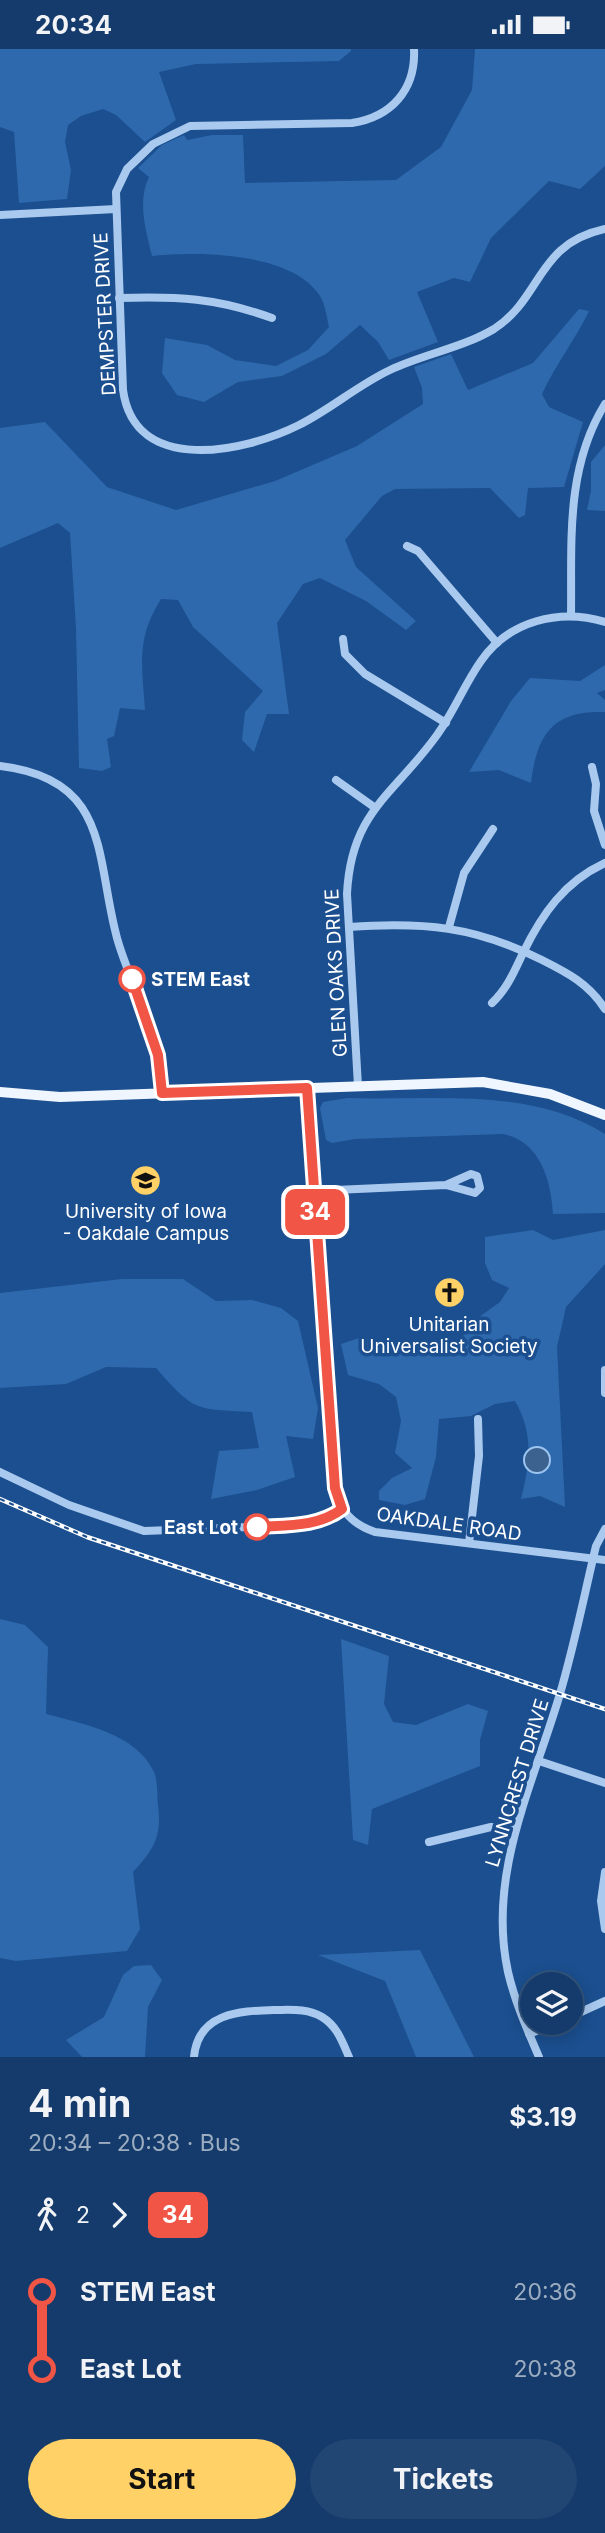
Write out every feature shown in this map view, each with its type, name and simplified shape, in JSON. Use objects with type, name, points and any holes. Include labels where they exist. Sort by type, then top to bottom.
[{"type":"main road","points":[[0,1092],[60,1097],[457,1081],[505,1084],[560,1097],[605,1113]]},
{"type":"street","name":"DEMPSTER DRIVE","points":[[414,49],[414,66],[407,88],[393,105],[374,118],[352,123],[190,126],[153,144],[127,169],[116,192],[123,390],[133,421],[147,437],[166,447],[192,450],[220,448],[290,429],[380,375],[495,328],[526,297],[553,256],[574,240],[605,229]]},
{"type":"street","points":[[0,215],[116,209]]},
{"type":"street","points":[[119,298],[196,297],[239,306],[272,318]]},
{"type":"street","points":[[571,615],[575,480],[584,446],[605,404]]},
{"type":"street","points":[[407,546],[418,551],[498,643]]},
{"type":"street","name":"GLEN OAKS DRIVE","points":[[358,1086],[347,894],[350,863],[359,833],[374,807],[446,723],[481,661],[498,643],[531,622],[571,615],[605,622]]},
{"type":"street","points":[[343,639],[345,654],[365,674],[446,723]]},
{"type":"street","points":[[0,766],[26,770],[55,783],[79,804],[90,820],[102,851],[116,935],[158,1055],[162,1093]]},
{"type":"street","points":[[592,767],[596,784],[593,811],[605,845]]},
{"type":"street","points":[[336,780],[374,807]]},
{"type":"street","points":[[449,927],[464,873],[493,829]]},
{"type":"street","points":[[492,1003],[504,992],[552,903],[579,878],[605,863]]},
{"type":"street","points":[[349,927],[396,923],[449,927],[492,937],[581,981],[605,1009]]},
{"type":"street","points":[[0,1472],[61,1502],[144,1531],[299,1525],[331,1517],[342,1509],[335,1488],[307,1088]]},
{"type":"street","points":[[313,1191],[446,1185]]},
{"type":"street","points":[[605,1370],[605,1393]]},
{"type":"street","points":[[469,1543],[479,1456],[478,1419]]},
{"type":"street","name":"OAKDALE ROAD","points":[[342,1509],[355,1523],[374,1532],[605,1560]]},
{"type":"street","name":"LYNNCREST DRIVE","points":[[520,2007],[508,1971],[502,1927],[504,1879],[516,1828],[560,1694],[593,1559],[605,1529]]},
{"type":"street","points":[[539,1761],[605,1783]]},
{"type":"street","points":[[429,1842],[491,1826],[516,1828]]},
{"type":"street","points":[[605,1872],[601,1901],[605,1929]]},
{"type":"street","points":[[583,2011],[605,2001]]},
{"type":"street","points":[[194,2057],[198,2040],[208,2025],[222,2016],[240,2011],[301,2010],[318,2014],[338,2032],[349,2057]]},
{"type":"street","name":"LYNNCREST DRIVE","points":[[529,2035],[539,2057]]},
{"type":"shaded area","points":[[0,49],[351,51],[339,61],[196,64],[159,72],[176,120],[145,142],[116,115],[103,109],[81,116],[68,125],[65,142],[71,170],[67,199],[19,203],[14,132],[0,127]]},
{"type":"shaded area","points":[[475,49],[605,49],[605,166],[580,189],[549,181],[491,238],[470,282],[454,278],[417,292],[438,342],[389,360],[378,342],[360,325],[326,354],[282,376],[238,382],[204,402],[177,395],[162,373],[165,338],[207,345],[235,360],[276,366],[308,350],[329,327],[320,296],[307,281],[288,270],[267,263],[218,255],[152,256],[143,206],[149,177],[138,168],[162,145],[184,135],[187,140],[212,135],[243,135],[245,183],[396,180],[441,147],[472,90]]},
{"type":"shaded area","points":[[579,309],[589,311],[542,394],[549,407],[583,422],[564,487],[528,488],[525,515],[519,518],[490,488],[395,489],[382,496],[345,540],[356,567],[416,621],[406,630],[366,601],[320,578],[303,584],[277,623],[289,714],[267,714],[254,752],[242,740],[245,712],[263,691],[193,627],[178,600],[161,599],[153,613],[142,652],[145,710],[120,708],[114,736],[107,739],[111,767],[102,771],[79,768],[76,629],[70,533],[58,523],[0,548],[0,428],[45,422],[107,487],[176,510],[275,481],[357,446],[423,404],[422,388],[414,367],[451,354],[468,390],[533,363]]},
{"type":"shaded area","points":[[605,445],[605,511],[587,510],[591,491],[591,462]]},
{"type":"shaded area","points":[[605,665],[605,690],[597,693],[605,700],[605,712],[572,715],[551,728],[538,751],[531,783],[499,770],[469,772],[511,701],[530,678],[580,681]]},
{"type":"shaded area","points":[[347,1098],[446,1098],[513,1102],[576,1119],[605,1134],[605,1213],[553,1214],[550,1188],[535,1153],[516,1138],[503,1134],[355,1139],[332,1143],[326,1140],[320,1108],[323,1102]]},
{"type":"shaded area","points":[[533,1230],[553,1240],[605,1230],[605,1264],[566,1307],[557,1347],[565,1507],[540,1496],[521,1499],[527,1473],[528,1437],[515,1401],[495,1404],[471,1416],[439,1419],[436,1457],[425,1499],[405,1505],[379,1500],[379,1491],[392,1478],[412,1468],[395,1453],[401,1421],[396,1397],[379,1384],[348,1375],[341,1344],[362,1337],[398,1346],[422,1347],[459,1342],[475,1320],[500,1302],[509,1288],[492,1280],[485,1263],[485,1237]]},
{"type":"shaded area","points":[[122,1279],[183,1279],[216,1301],[252,1300],[281,1308],[298,1321],[318,1408],[313,1439],[286,1436],[295,1477],[257,1490],[211,1499],[219,1451],[259,1448],[252,1412],[218,1410],[197,1405],[179,1393],[156,1368],[106,1367],[66,1384],[0,1388],[0,1293]]},
{"type":"shaded area","points":[[537,1447],[546,1451],[550,1460],[546,1469],[537,1473],[528,1469],[524,1460],[528,1451]]},
{"type":"shaded area","points":[[0,1619],[25,1625],[48,1647],[46,1714],[92,1726],[122,1739],[146,1759],[154,1772],[159,1826],[155,1842],[133,1872],[140,1929],[127,1951],[16,1961],[0,1958]]},
{"type":"shaded area","points":[[341,1639],[389,1656],[384,1704],[393,1722],[416,1725],[468,1704],[488,1711],[480,1740],[480,1766],[372,1809],[368,1845],[353,1840]]},
{"type":"shaded area","points":[[420,1950],[474,2057],[416,2057],[385,1981],[318,1955]]},
{"type":"shaded area","points":[[151,1965],[162,1980],[148,2007],[145,2057],[82,2057],[66,2040],[104,2017],[123,1975],[134,1966]]},
{"type":"railway","points":[[0,1499],[87,1537],[605,1709]]},
{"type":"bus line","name":"34","points":[[132,979],[158,1055],[162,1093],[307,1088],[335,1488],[342,1509],[331,1517],[308,1524],[257,1527]]},
{"type":"place","name":"STEM East","points":[[132,979]]},
{"type":"place","name":"University of Iowa - Oakdale Campus","points":[[146,1180]]},
{"type":"place","name":"Unitarian Universalist Society","points":[[449,1293]]},
{"type":"place","name":"East Lot","points":[[257,1527]]}]
